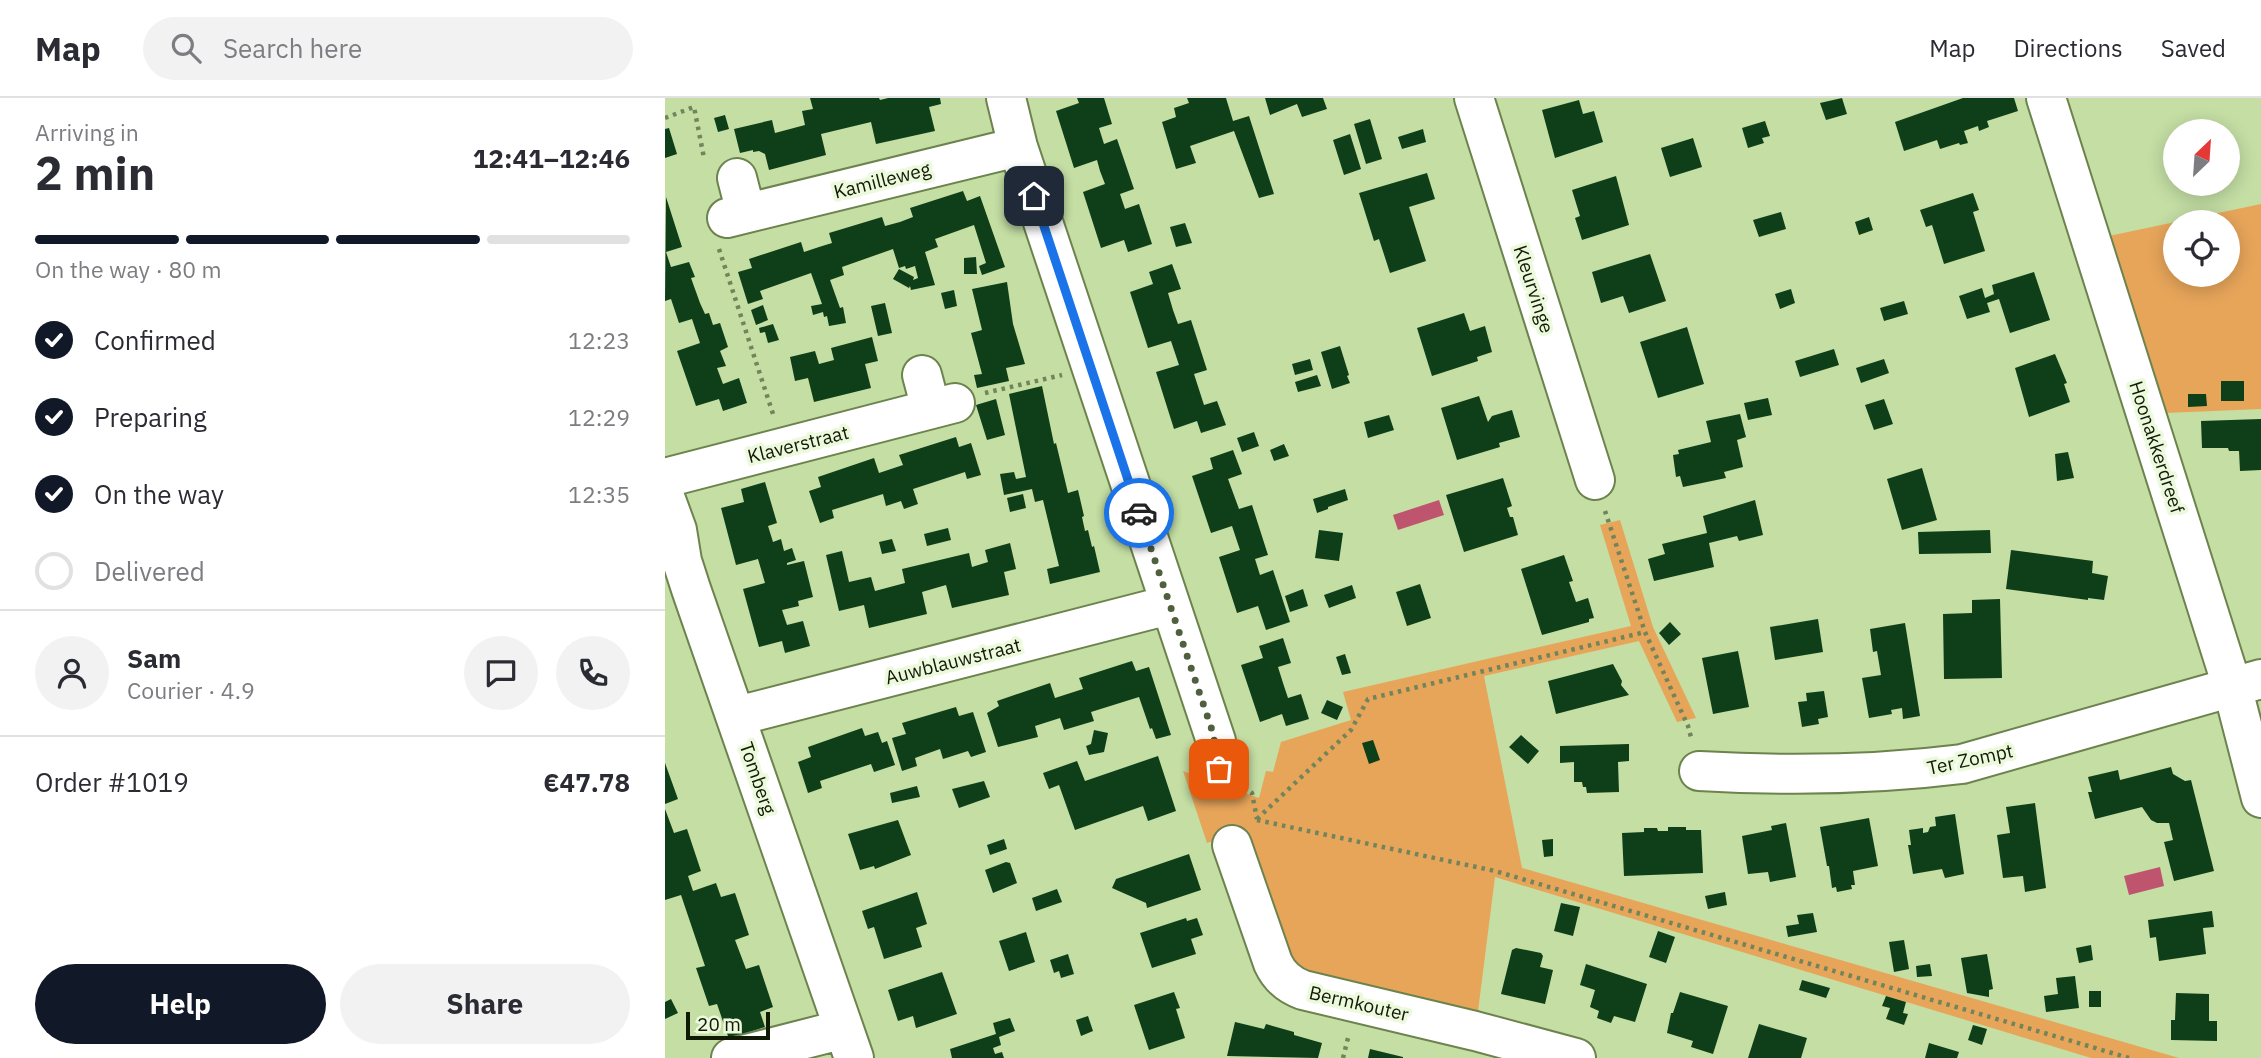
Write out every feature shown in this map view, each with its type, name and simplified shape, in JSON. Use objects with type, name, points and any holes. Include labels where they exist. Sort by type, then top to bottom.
[{"type":"street","points":[[1006,98],[1018,147],[1216,741],[1219,769]]},
{"type":"street","name":"Kleurvinge","points":[[1474,98],[1595,480]]},
{"type":"street","name":"Hoonakkerdreef","points":[[2046,98],[2247,682],[2261,798]]},
{"type":"street","name":"Kamilleweg","points":[[737,203],[1018,147]]},
{"type":"street","name":"Klaverstraat","points":[[665,478],[784,447],[936,396]]},
{"type":"street","name":"Tomberg","points":[[665,497],[677,530],[683,561],[678,595],[737,716],[849,1044]]},
{"type":"street","name":"Auwblauwstraat","points":[[737,716],[1169,606]]},
{"type":"street","name":"Ter Zompt","points":[[1699,771],[1778,776],[1921,769],[1962,764],[2247,682]]},
{"type":"street","name":"Bermkouter","points":[[1245,833],[1273,963],[1281,975],[1293,985],[1303,990],[1576,1058]]},
{"type":"street","points":[[731,1058],[849,1044]]},
{"type":"path","points":[[665,117],[694,107],[704,158]]},
{"type":"path","points":[[737,203],[710,222],[784,447]]},
{"type":"path","points":[[936,396],[960,399],[1091,368]]},
{"type":"path","points":[[1595,480],[1645,632],[1688,726],[1699,771]]},
{"type":"path","points":[[1245,833],[1351,730],[1368,699],[1645,632]]},
{"type":"path","points":[[1219,769],[1252,793],[1245,833]]},
{"type":"path","points":[[1245,833],[1495,872],[2129,1058]]},
{"type":"shaded area","points":[[2261,204],[2261,409],[2165,413],[2104,237],[2163,225],[2163,287],[2240,287],[2240,210],[2232,210]]},
{"type":"shaded area","points":[[1439,500],[1444,515],[1398,530],[1393,515]]},
{"type":"shaded area","points":[[1620,520],[1653,627],[1696,718],[1677,722],[1639,641],[1484,676],[1522,868],[2179,1058],[2091,1058],[1495,877],[1477,1019],[1293,974],[1241,832],[1207,843],[1183,771],[1259,798],[1266,771],[1273,772],[1281,742],[1351,720],[1343,692],[1631,626],[1600,525]]},
{"type":"shaded area","points":[[2160,867],[2164,886],[2129,895],[2124,876]]},
{"type":"building","points":[[810,98],[940,98],[941,104],[929,107],[935,131],[876,144],[871,122],[821,134],[826,155],[769,170],[765,154],[753,150],[740,153],[734,129],[772,120],[775,133],[805,125],[802,111],[813,109]]},
{"type":"building","points":[[1077,98],[1104,98],[1112,124],[1099,128],[1104,144],[1117,139],[1134,189],[1120,194],[1125,209],[1139,204],[1152,244],[1128,252],[1124,240],[1101,248],[1083,192],[1105,184],[1097,160],[1074,168],[1056,111],[1079,103]]},
{"type":"building","points":[[1187,98],[1226,98],[1233,121],[1249,116],[1274,194],[1259,198],[1234,131],[1190,146],[1196,163],[1176,169],[1162,122],[1176,117],[1174,108],[1189,103]]},
{"type":"building","points":[[1265,98],[1323,98],[1327,109],[1302,117],[1297,104],[1270,115]]},
{"type":"building","points":[[1842,98],[1847,114],[1826,120],[1820,103]]},
{"type":"building","points":[[1963,98],[2014,98],[2018,111],[1987,121],[1989,127],[1979,131],[1978,126],[1964,131],[1968,143],[1940,149],[1937,140],[1904,151],[1895,122]]},
{"type":"building","points":[[1579,100],[1583,114],[1594,111],[1603,142],[1555,158],[1542,110]]},
{"type":"building","points":[[725,115],[729,129],[718,132],[714,118]]},
{"type":"building","points":[[1370,119],[1382,159],[1366,164],[1354,124]]},
{"type":"building","points":[[1765,121],[1770,136],[1762,138],[1764,143],[1748,148],[1742,128]]},
{"type":"building","points":[[669,128],[677,154],[665,158],[665,129]]},
{"type":"building","points":[[1423,129],[1426,142],[1402,149],[1398,137]]},
{"type":"building","points":[[1350,134],[1361,169],[1344,175],[1333,140]]},
{"type":"building","points":[[1693,138],[1702,167],[1670,177],[1661,148]]},
{"type":"building","points":[[1427,173],[1435,199],[1409,207],[1426,261],[1390,273],[1379,239],[1374,241],[1359,193]]},
{"type":"building","points":[[1616,176],[1629,225],[1582,240],[1575,218],[1580,216],[1572,190]]},
{"type":"building","points":[[963,191],[967,201],[980,196],[1005,267],[982,275],[979,266],[986,263],[974,225],[935,239],[938,247],[925,252],[935,285],[911,290],[910,286],[909,288],[893,279],[899,269],[914,277],[913,280],[918,278],[915,266],[899,268],[893,249],[842,267],[844,275],[830,280],[840,308],[843,307],[846,323],[829,326],[827,316],[824,317],[823,312],[813,315],[811,306],[822,304],[811,273],[760,291],[763,299],[748,304],[738,272],[752,268],[749,259],[801,242],[804,252],[832,243],[829,233],[882,217],[885,226],[900,222],[913,217],[910,208]]},
{"type":"building","points":[[1973,193],[1979,210],[1973,212],[1985,251],[1944,264],[1932,225],[1926,227],[1920,210]]},
{"type":"building","points":[[666,197],[682,247],[666,252],[671,267],[689,262],[695,277],[691,278],[705,314],[709,313],[713,325],[720,323],[728,347],[720,351],[726,366],[717,368],[723,384],[739,378],[747,403],[723,411],[719,399],[696,406],[677,351],[700,343],[692,319],[679,323],[671,299],[665,301]]},
{"type":"building","points":[[1781,212],[1786,229],[1759,237],[1753,220]]},
{"type":"building","points":[[1869,217],[1873,230],[1859,235],[1855,222]]},
{"type":"building","points":[[1185,223],[1192,243],[1176,247],[1170,227]]},
{"type":"building","points":[[1650,254],[1666,301],[1629,313],[1623,296],[1601,303],[1592,272]]},
{"type":"building","points":[[976,257],[977,274],[964,274],[964,258]]},
{"type":"building","points":[[1172,264],[1181,289],[1168,293],[1173,310],[1178,324],[1191,320],[1207,370],[1194,374],[1204,405],[1217,401],[1226,425],[1201,433],[1197,421],[1174,429],[1156,372],[1179,365],[1171,341],[1148,348],[1130,292],[1153,284],[1149,272]]},
{"type":"building","points":[[2034,272],[2050,320],[2010,333],[1999,299],[1987,303],[1990,312],[1967,319],[1959,296],[1982,288],[1985,298],[1994,294],[1992,285]]},
{"type":"building","points":[[1007,282],[1013,324],[1025,364],[1006,368],[1009,381],[977,388],[974,375],[982,374],[971,333],[982,330],[972,289]]},
{"type":"building","points":[[1791,289],[1795,303],[1780,309],[1775,294]]},
{"type":"building","points":[[954,290],[957,306],[945,309],[941,293]]},
{"type":"building","points":[[1904,301],[1908,314],[1884,321],[1880,308]]},
{"type":"building","points":[[885,303],[892,333],[878,336],[871,306]]},
{"type":"building","points":[[763,305],[768,320],[756,325],[751,310]]},
{"type":"building","points":[[1464,313],[1470,331],[1485,326],[1492,352],[1477,357],[1478,361],[1432,376],[1417,328]]},
{"type":"building","points":[[773,324],[779,340],[768,343],[765,332],[760,333],[759,328]]},
{"type":"building","points":[[1687,327],[1704,384],[1658,398],[1640,342]]},
{"type":"building","points":[[872,337],[878,361],[865,364],[871,388],[814,402],[808,378],[795,381],[790,357],[815,351],[819,364],[834,360],[831,348]]},
{"type":"building","points":[[1340,346],[1350,383],[1332,389],[1321,352]]},
{"type":"building","points":[[1834,349],[1839,365],[1800,377],[1795,361]]},
{"type":"building","points":[[2055,354],[2067,383],[2064,384],[2070,402],[2029,417],[2015,368]]},
{"type":"building","points":[[1310,359],[1313,370],[1295,375],[1292,364]]},
{"type":"building","points":[[1884,359],[1889,373],[1861,383],[1856,368]]},
{"type":"building","points":[[1317,375],[1321,386],[1298,392],[1295,382]]},
{"type":"building","points":[[2221,381],[2244,381],[2244,401],[2221,401]]},
{"type":"building","points":[[1042,386],[1068,493],[1078,490],[1085,531],[1088,530],[1092,547],[1094,546],[1100,572],[1050,584],[1047,569],[1059,566],[1043,500],[1035,502],[1032,489],[1004,495],[1000,474],[1014,472],[1016,479],[1026,477],[1009,394]]},
{"type":"building","points":[[2188,394],[2206,394],[2207,406],[2188,407]]},
{"type":"building","points":[[1479,396],[1488,422],[1492,416],[1512,410],[1520,437],[1499,443],[1500,447],[1457,460],[1441,408]]},
{"type":"building","points":[[1768,398],[1772,415],[1748,420],[1744,403]]},
{"type":"building","points":[[996,399],[1005,435],[987,440],[976,405]]},
{"type":"building","points":[[1884,399],[1893,424],[1874,430],[1865,405]]},
{"type":"building","points":[[1740,414],[1746,437],[1737,440],[1743,467],[1724,472],[1726,478],[1683,487],[1680,476],[1676,477],[1673,455],[1679,454],[1678,450],[1711,442],[1706,421]]},
{"type":"building","points":[[1389,415],[1394,430],[1368,438],[1364,422]]},
{"type":"building","points":[[2261,419],[2261,470],[2240,471],[2239,451],[2229,451],[2228,448],[2202,448],[2201,421]]},
{"type":"building","points":[[1254,432],[1259,446],[1242,452],[1237,438]]},
{"type":"building","points":[[956,437],[959,447],[971,443],[981,475],[967,479],[965,472],[913,489],[918,504],[904,509],[901,501],[886,506],[883,494],[832,510],[834,518],[820,523],[809,491],[821,487],[818,477],[874,458],[879,473],[903,465],[899,455]]},
{"type":"building","points":[[1284,444],[1289,456],[1274,461],[1270,450]]},
{"type":"building","points":[[1233,450],[1242,474],[1228,479],[1239,509],[1252,505],[1268,555],[1255,559],[1260,575],[1273,570],[1290,622],[1266,630],[1258,606],[1237,613],[1219,557],[1240,550],[1232,526],[1211,533],[1192,476],[1213,469],[1210,458]]},
{"type":"building","points":[[2068,452],[2074,478],[2057,481],[2055,454]]},
{"type":"building","points":[[1922,468],[1937,520],[1902,530],[1887,479]]},
{"type":"building","points":[[1503,478],[1512,506],[1507,508],[1510,517],[1513,517],[1518,535],[1464,552],[1446,495]]},
{"type":"building","points":[[765,482],[777,523],[768,526],[773,542],[781,539],[784,551],[792,548],[796,560],[787,565],[804,561],[813,597],[798,601],[799,606],[782,610],[787,625],[803,621],[810,646],[785,653],[782,641],[759,647],[743,589],[765,583],[758,559],[736,565],[721,508],[744,502],[741,489]]},
{"type":"building","points":[[1345,489],[1348,500],[1317,513],[1313,499]]},
{"type":"building","points":[[1023,494],[1026,508],[1010,512],[1007,498]]},
{"type":"building","points":[[1755,500],[1763,535],[1739,541],[1737,536],[1709,543],[1714,567],[1654,581],[1648,559],[1665,554],[1662,544],[1707,533],[1703,516]]},
{"type":"building","points":[[948,528],[951,540],[927,546],[924,534]]},
{"type":"building","points":[[1319,530],[1343,533],[1339,561],[1315,558]]},
{"type":"building","points":[[1990,530],[1991,553],[1919,554],[1918,532]]},
{"type":"building","points":[[892,539],[896,551],[882,554],[879,542]]},
{"type":"building","points":[[1010,543],[1016,569],[1004,572],[1009,595],[952,608],[946,585],[922,592],[927,614],[869,628],[864,605],[839,611],[826,555],[842,551],[849,582],[871,577],[875,591],[905,583],[902,569],[969,553],[972,567],[988,562],[985,550]]},
{"type":"building","points":[[2011,550],[2093,561],[2092,573],[2108,576],[2104,600],[2006,589]]},
{"type":"building","points":[[1564,555],[1573,581],[1569,582],[1576,602],[1588,598],[1594,618],[1589,619],[1589,622],[1542,635],[1521,569]]},
{"type":"building","points":[[1420,584],[1431,618],[1407,626],[1396,592]]},
{"type":"building","points":[[1352,585],[1356,598],[1329,608],[1324,595]]},
{"type":"building","points":[[1303,589],[1308,606],[1290,612],[1285,596]]},
{"type":"building","points":[[2000,599],[2002,678],[1944,679],[1943,614],[1972,613],[1972,600]]},
{"type":"building","points":[[1818,619],[1823,652],[1775,660],[1770,627]]},
{"type":"building","points":[[1670,622],[1681,634],[1669,645],[1659,633]]},
{"type":"building","points":[[1905,623],[1920,716],[1903,719],[1902,708],[1891,710],[1892,714],[1869,718],[1862,678],[1881,675],[1877,651],[1873,652],[1870,629]]},
{"type":"building","points":[[1283,638],[1291,663],[1278,667],[1283,683],[1288,698],[1301,694],[1309,719],[1286,726],[1282,714],[1260,722],[1241,665],[1263,658],[1259,646]]},
{"type":"building","points":[[1738,651],[1749,707],[1713,714],[1702,658]]},
{"type":"building","points":[[1345,654],[1351,673],[1342,675],[1336,657]]},
{"type":"building","points":[[1132,661],[1136,671],[1149,667],[1171,735],[1156,739],[1139,697],[1091,712],[1094,721],[1064,730],[1060,718],[1035,726],[1038,737],[998,747],[987,713],[999,706],[997,701],[1050,683],[1055,698],[1083,689],[1079,678]]},
{"type":"building","points":[[1613,664],[1622,681],[1621,685],[1629,695],[1556,714],[1548,681]]},
{"type":"building","points":[[1824,691],[1828,717],[1818,719],[1819,724],[1802,727],[1798,702],[1807,701],[1806,693]]},
{"type":"building","points":[[1327,700],[1343,707],[1337,720],[1321,713]]},
{"type":"building","points":[[956,707],[959,716],[973,712],[986,752],[971,757],[968,751],[943,759],[940,749],[915,758],[917,766],[902,771],[892,738],[906,734],[902,723]]},
{"type":"building","points":[[862,728],[865,736],[878,732],[882,743],[887,741],[895,765],[874,772],[871,764],[820,781],[822,788],[808,793],[798,762],[811,757],[808,747]]},
{"type":"building","points":[[1094,730],[1108,733],[1104,752],[1089,755],[1086,746],[1091,744]]},
{"type":"building","points":[[1521,735],[1539,751],[1528,764],[1509,747]]},
{"type":"building","points":[[1373,740],[1380,760],[1369,764],[1362,743]]},
{"type":"building","points":[[1629,744],[1629,761],[1618,762],[1619,792],[1587,793],[1582,782],[1574,782],[1574,762],[1560,763],[1560,746]]},
{"type":"building","points":[[1158,756],[1176,811],[1148,821],[1143,806],[1075,830],[1059,785],[1049,789],[1043,773],[1077,761],[1085,781]]},
{"type":"building","points":[[665,763],[678,799],[665,804]]},
{"type":"building","points":[[2171,767],[2173,774],[2185,781],[2191,780],[2214,871],[2174,881],[2164,842],[2173,840],[2169,823],[2151,820],[2142,807],[2095,819],[2088,792],[2092,792],[2088,777],[2118,770],[2120,780]]},
{"type":"building","points":[[984,781],[990,797],[959,808],[952,789]]},
{"type":"building","points":[[917,786],[920,797],[892,803],[890,793]]},
{"type":"building","points":[[2035,803],[2046,888],[2025,892],[2023,876],[2003,878],[1997,835],[2010,833],[2006,807]]},
{"type":"building","points":[[665,809],[674,833],[687,829],[701,871],[688,876],[693,891],[716,883],[721,897],[735,893],[749,935],[735,940],[746,969],[759,965],[773,1007],[760,1012],[765,1027],[729,1039],[717,1004],[709,1006],[696,968],[705,966],[681,895],[665,900]]},
{"type":"building","points":[[1955,814],[1964,874],[1945,878],[1942,869],[1913,874],[1908,845],[1911,845],[1909,830],[1923,828],[1923,833],[1928,832],[1930,827],[1936,826],[1935,817]]},
{"type":"building","points":[[1869,818],[1878,866],[1853,871],[1855,885],[1851,885],[1852,889],[1837,892],[1836,887],[1832,888],[1820,827]]},
{"type":"building","points":[[898,820],[911,855],[875,869],[874,866],[860,870],[848,834]]},
{"type":"building","points":[[1786,823],[1796,877],[1770,882],[1768,872],[1748,874],[1742,836],[1772,830],[1771,826]]},
{"type":"building","points":[[1668,827],[1701,830],[1703,873],[1624,876],[1622,833],[1644,832],[1644,828],[1668,831]]},
{"type":"building","points":[[1004,839],[1007,849],[990,855],[987,845]]},
{"type":"building","points":[[1553,839],[1553,856],[1544,857],[1542,840]]},
{"type":"building","points":[[1189,854],[1201,890],[1147,908],[1146,903],[1112,888],[1116,879]]},
{"type":"building","points":[[1010,863],[1017,883],[993,893],[985,870]]},
{"type":"building","points":[[1057,889],[1062,902],[1036,911],[1032,898]]},
{"type":"building","points":[[917,892],[927,924],[916,928],[922,947],[884,959],[874,927],[868,929],[862,911]]},
{"type":"building","points":[[1725,892],[1727,905],[1708,909],[1705,896]]},
{"type":"building","points":[[1561,903],[1580,907],[1573,936],[1554,931]]},
{"type":"building","points":[[2212,911],[2214,927],[2203,928],[2206,954],[2159,961],[2156,937],[2150,938],[2148,920]]},
{"type":"building","points":[[1813,913],[1817,932],[1788,937],[1786,926],[1799,924],[1797,915]]},
{"type":"building","points":[[1186,918],[1187,921],[1197,918],[1203,935],[1191,939],[1196,954],[1152,968],[1140,933]]},
{"type":"building","points":[[1658,931],[1675,937],[1666,963],[1649,957]]},
{"type":"building","points":[[1026,932],[1035,962],[1009,971],[999,941]]},
{"type":"building","points":[[1904,940],[1909,969],[1894,972],[1889,942]]},
{"type":"building","points":[[2091,945],[2093,960],[2079,963],[2076,948]]},
{"type":"building","points":[[1516,948],[1541,953],[1543,956],[1540,967],[1553,970],[1545,1004],[1501,994],[1512,950]]},
{"type":"building","points":[[1068,954],[1074,974],[1061,978],[1059,971],[1054,973],[1050,960]]},
{"type":"building","points":[[1987,954],[1993,989],[1989,990],[1989,997],[1967,993],[1961,958]]},
{"type":"building","points":[[1586,964],[1647,984],[1635,1022],[1614,1016],[1611,1023],[1597,1018],[1599,1011],[1590,1007],[1595,990],[1580,985]]},
{"type":"building","points":[[1930,964],[1932,976],[1917,977],[1916,966]]},
{"type":"building","points":[[942,972],[957,1014],[916,1028],[913,1016],[898,1021],[888,990]]},
{"type":"building","points":[[2075,976],[2079,1008],[2046,1012],[2044,996],[2058,994],[2056,978]]},
{"type":"building","points":[[1802,980],[1830,988],[1826,998],[1799,990]]},
{"type":"building","points":[[2089,991],[2101,991],[2101,1007],[2089,1007]]},
{"type":"building","points":[[1174,992],[1180,1008],[1176,1009],[1185,1038],[1149,1050],[1134,1005]]},
{"type":"building","points":[[1680,992],[1728,1006],[1713,1054],[1691,1047],[1693,1041],[1667,1033],[1671,1013]]},
{"type":"building","points":[[2176,993],[2209,994],[2209,1021],[2217,1021],[2217,1041],[2171,1040],[2171,1020],[2175,1020]]},
{"type":"building","points":[[1886,996],[1906,1002],[1903,1013],[1908,1014],[1904,1025],[1886,1019],[1890,1008],[1882,1006]]},
{"type":"building","points":[[671,999],[678,1013],[665,1019],[665,1002]]},
{"type":"building","points":[[1088,1016],[1093,1031],[1081,1036],[1076,1020]]},
{"type":"building","points":[[1010,1018],[1015,1031],[999,1037],[1001,1045],[993,1048],[995,1054],[1002,1052],[1004,1058],[952,1058],[950,1049],[996,1034],[993,1023]]},
{"type":"building","points":[[1235,1022],[1264,1029],[1266,1024],[1322,1043],[1318,1058],[1227,1056]]},
{"type":"building","points":[[1759,1024],[1807,1038],[1801,1058],[1748,1058]]},
{"type":"building","points":[[1973,1025],[1987,1029],[1982,1045],[1968,1040]]},
{"type":"building","points":[[1929,1043],[1959,1052],[1957,1058],[1925,1058]]},
{"type":"building","points":[[1370,1049],[1403,1057],[1403,1058],[1368,1058]]},
{"type":"way so far","points":[[1139,513],[1216,741],[1219,769]]},
{"type":"route","points":[[1034,196],[1139,513]]}]
